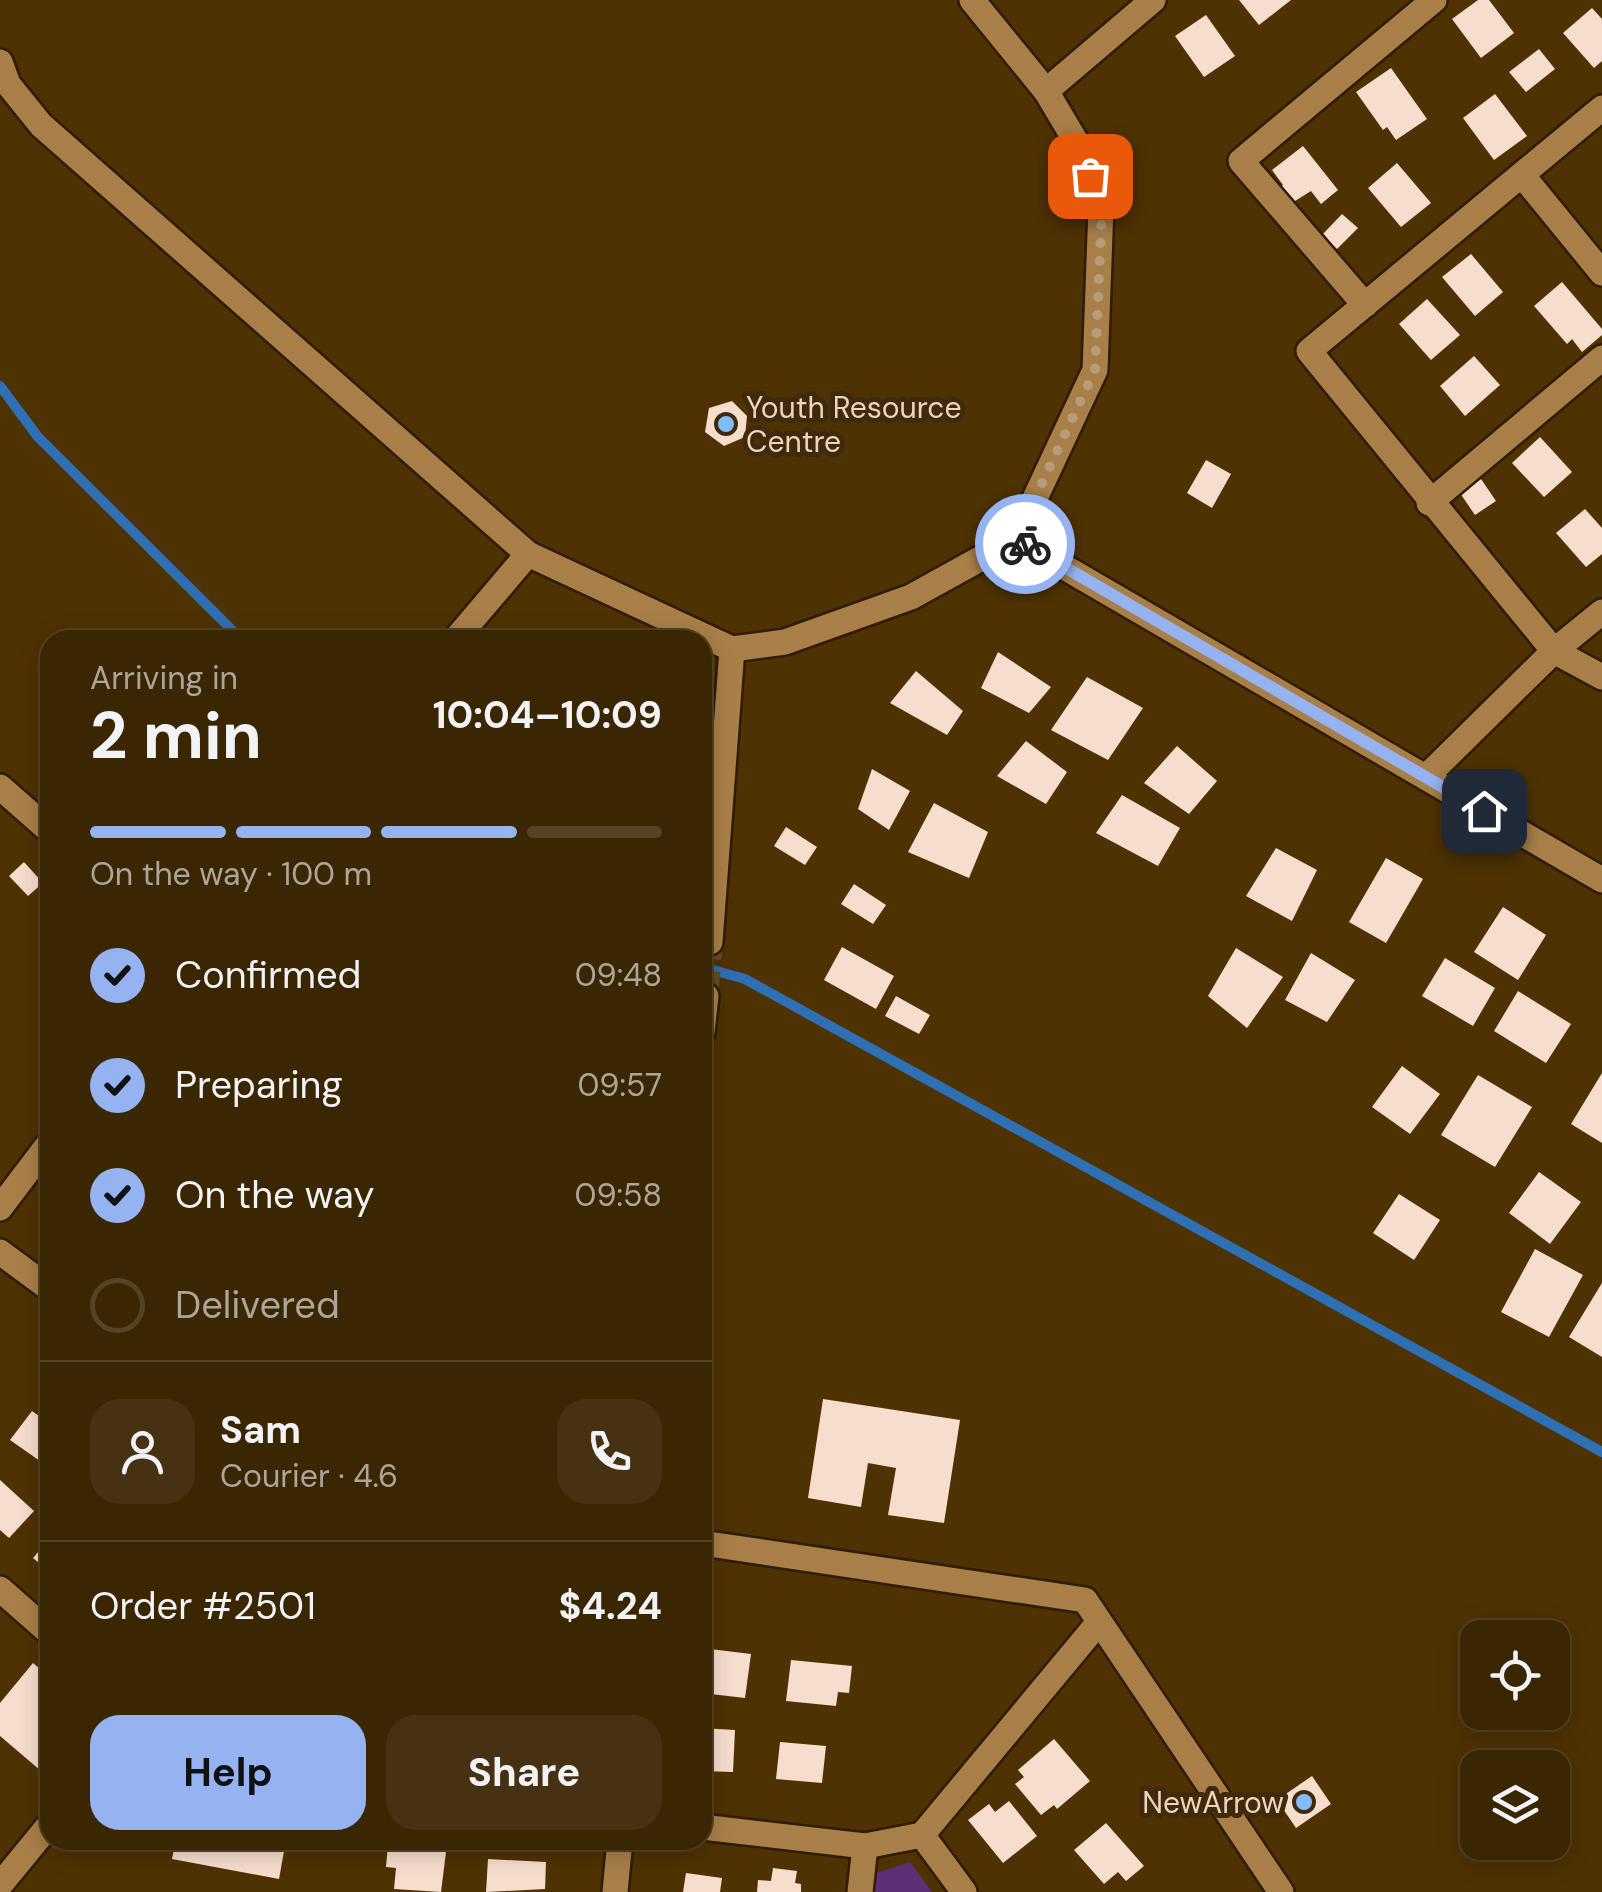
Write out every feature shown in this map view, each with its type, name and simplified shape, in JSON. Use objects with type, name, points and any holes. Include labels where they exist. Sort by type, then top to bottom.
[{"type":"street","points":[[712,640],[732,649],[784,642],[911,597],[1016,539],[1095,370],[1102,207],[1078,145],[1046,91],[972,0]]},
{"type":"street","points":[[1046,91],[1153,0]]},
{"type":"street","points":[[1365,305],[1241,160],[1434,0]]},
{"type":"street","points":[[0,62],[8,84],[41,125],[528,554],[691,630]]},
{"type":"street","points":[[1602,108],[1309,351],[1554,651],[1602,677]]},
{"type":"street","points":[[1522,175],[1602,273]]},
{"type":"street","points":[[1429,502],[1602,358]]},
{"type":"street","points":[[1016,539],[1602,880]]},
{"type":"street","points":[[463,630],[528,554]]},
{"type":"street","points":[[1426,777],[1554,651],[1602,612]]},
{"type":"street","points":[[712,915],[732,649]]},
{"type":"street","points":[[0,787],[40,822]]},
{"type":"street","points":[[0,1208],[40,1155]]},
{"type":"street","points":[[0,1252],[40,1282]]},
{"type":"street","points":[[712,1544],[1085,1600],[1281,1892]]},
{"type":"street","points":[[0,1590],[40,1624]]},
{"type":"street","points":[[712,1828],[865,1846],[922,1834],[1098,1622]]},
{"type":"street","points":[[922,1834],[964,1892]]},
{"type":"street","points":[[0,1885],[40,1836]]},
{"type":"street","points":[[860,1892],[865,1846]]},
{"type":"street","points":[[615,1892],[619,1850]]},
{"type":"shaded area","points":[[910,1862],[932,1892],[871,1892],[873,1874]]},
{"type":"building","points":[[1239,0],[1291,0],[1259,25]]},
{"type":"building","points":[[1478,0],[1489,0],[1514,33],[1481,58],[1452,19]]},
{"type":"building","points":[[1592,8],[1602,19],[1602,61],[1594,68],[1563,33]]},
{"type":"building","points":[[1206,15],[1235,56],[1204,77],[1175,36]]},
{"type":"building","points":[[1539,49],[1555,69],[1526,92],[1509,72]]},
{"type":"building","points":[[1391,68],[1427,119],[1396,140],[1387,127],[1383,130],[1356,92]]},
{"type":"building","points":[[1495,94],[1527,136],[1494,160],[1463,118]]},
{"type":"building","points":[[1303,146],[1338,190],[1321,204],[1311,191],[1284,208],[1272,193],[1283,185],[1272,170]]},
{"type":"building","points":[[1397,163],[1431,203],[1401,227],[1368,188]]},
{"type":"building","points":[[1342,214],[1358,228],[1337,249],[1322,235]]},
{"type":"building","points":[[1471,254],[1503,292],[1475,316],[1442,277]]},
{"type":"building","points":[[1562,282],[1602,329],[1602,335],[1582,352],[1572,339],[1567,344],[1534,306]]},
{"type":"building","points":[[1427,299],[1460,335],[1431,360],[1399,324]]},
{"type":"building","points":[[1474,356],[1500,385],[1465,416],[1440,386]]},
{"type":"building","name":"Youth Resource Centre","points":[[732,401],[747,416],[745,437],[724,446],[705,432],[709,408]]},
{"type":"building","points":[[1540,437],[1572,472],[1544,497],[1512,463]]},
{"type":"building","points":[[1206,460],[1231,474],[1212,508],[1187,493]]},
{"type":"building","points":[[1481,479],[1496,501],[1475,515],[1460,493]]},
{"type":"building","points":[[1585,509],[1602,528],[1602,554],[1586,567],[1556,533]]},
{"type":"building","points":[[998,652],[1051,687],[1029,713],[981,688]]},
{"type":"building","points":[[916,671],[963,711],[947,735],[890,703]]},
{"type":"building","points":[[1087,677],[1143,708],[1108,760],[1051,730]]},
{"type":"building","points":[[1026,741],[1067,772],[1046,804],[997,776]]},
{"type":"building","points":[[1177,746],[1217,781],[1189,814],[1144,783]]},
{"type":"building","points":[[872,769],[910,791],[889,830],[858,809]]},
{"type":"building","points":[[1122,795],[1180,828],[1158,866],[1096,833]]},
{"type":"building","points":[[934,803],[988,832],[969,878],[908,852]]},
{"type":"building","points":[[786,827],[817,847],[805,865],[774,846]]},
{"type":"building","points":[[1276,848],[1317,870],[1292,921],[1246,896]]},
{"type":"building","points":[[1386,858],[1423,879],[1386,943],[1349,922]]},
{"type":"building","points":[[24,862],[40,880],[40,886],[28,896],[9,876]]},
{"type":"building","points":[[854,884],[886,905],[873,924],[841,904]]},
{"type":"building","points":[[1503,907],[1546,935],[1518,980],[1474,952]]},
{"type":"building","points":[[842,947],[894,976],[876,1009],[824,980]]},
{"type":"building","points":[[1236,948],[1283,977],[1247,1028],[1208,996]]},
{"type":"building","points":[[1311,953],[1355,980],[1327,1022],[1285,1000]]},
{"type":"building","points":[[1445,958],[1495,988],[1473,1026],[1422,996]]},
{"type":"building","points":[[1518,991],[1571,1024],[1546,1063],[1494,1031]]},
{"type":"building","points":[[896,996],[930,1015],[919,1034],[885,1016]]},
{"type":"building","points":[[1402,1066],[1440,1094],[1410,1134],[1372,1107]]},
{"type":"building","points":[[1602,1073],[1602,1143],[1571,1124]]},
{"type":"building","points":[[1478,1075],[1532,1107],[1495,1167],[1441,1135]]},
{"type":"building","points":[[1539,1172],[1581,1202],[1550,1244],[1509,1213]]},
{"type":"building","points":[[1399,1194],[1440,1220],[1414,1260],[1373,1233]]},
{"type":"building","points":[[1535,1249],[1583,1275],[1549,1337],[1501,1312]]},
{"type":"building","points":[[1602,1283],[1602,1357],[1569,1337]]},
{"type":"building","points":[[823,1399],[960,1420],[944,1523],[888,1515],[896,1468],[868,1463],[861,1507],[808,1498]]},
{"type":"building","points":[[32,1411],[40,1417],[40,1461],[10,1440]]},
{"type":"building","points":[[0,1480],[34,1511],[9,1538],[0,1530]]},
{"type":"building","points":[[712,1649],[751,1654],[745,1698],[712,1694]]},
{"type":"building","points":[[791,1660],[852,1666],[849,1693],[838,1692],[836,1706],[786,1701]]},
{"type":"building","points":[[33,1663],[40,1669],[40,1770],[0,1736],[0,1703]]},
{"type":"building","points":[[712,1729],[735,1730],[733,1772],[712,1771]]},
{"type":"building","points":[[1054,1739],[1090,1781],[1057,1809],[1054,1805],[1041,1815],[1015,1784],[1024,1777],[1018,1770]]},
{"type":"building","points":[[780,1742],[826,1746],[822,1783],[776,1779]]},
{"type":"building","name":"NewArrow","points":[[1312,1776],[1331,1804],[1296,1828],[1277,1800]]},
{"type":"building","points":[[1009,1801],[1037,1836],[1003,1863],[968,1820],[989,1804],[995,1812]]},
{"type":"building","points":[[1106,1823],[1144,1866],[1126,1881],[1118,1872],[1104,1884],[1074,1850]]},
{"type":"building","points":[[174,1850],[284,1850],[279,1879],[172,1859]]},
{"type":"building","points":[[388,1850],[446,1852],[441,1892],[394,1889],[396,1868],[386,1867]]},
{"type":"building","points":[[488,1859],[546,1862],[545,1889],[486,1892]]},
{"type":"building","points":[[773,1868],[797,1871],[795,1883],[801,1884],[801,1892],[757,1892],[758,1880],[771,1881]]},
{"type":"building","points":[[686,1873],[722,1878],[720,1892],[683,1892]]},
{"type":"waterway","points":[[0,386],[38,437],[232,630]]},
{"type":"waterway","points":[[712,970],[745,979],[1602,1452]]},
{"type":"way so far","points":[[1025,544],[1016,539],[1095,370],[1102,207],[1090,176]]},
{"type":"place","name":"Youth Resource Centre","points":[[726,424]]},
{"type":"place","name":"NewArrow","points":[[1304,1802]]},
{"type":"route","points":[[1025,544],[1484,811]]}]
